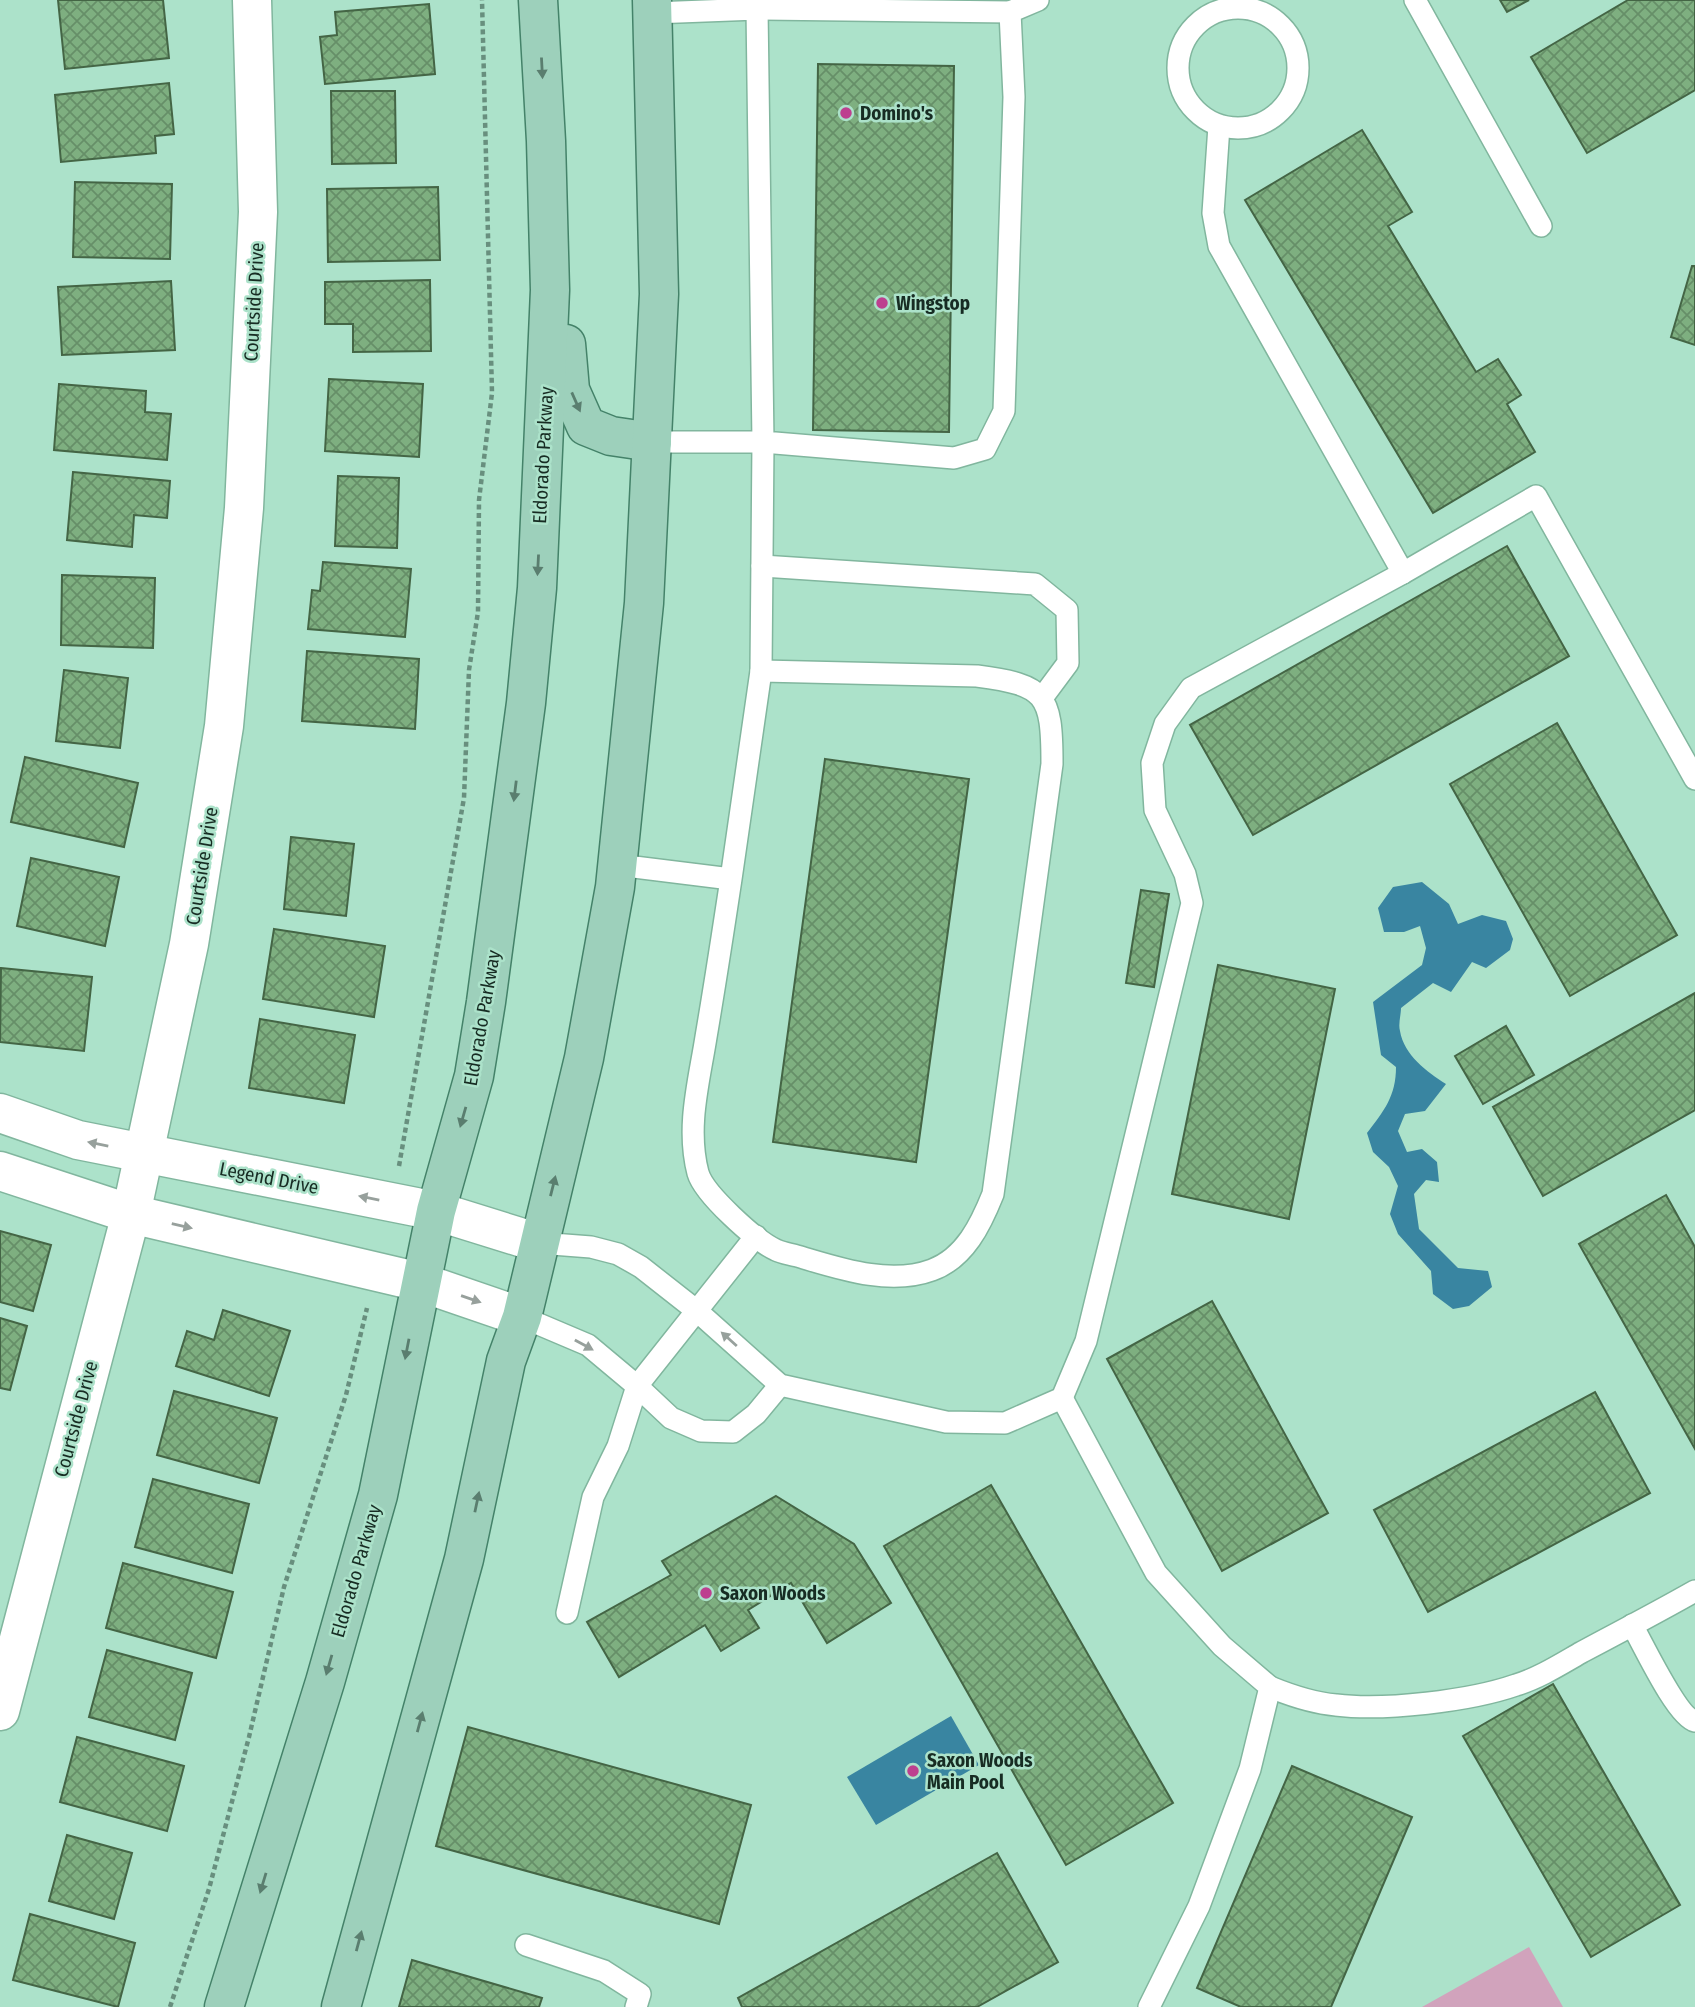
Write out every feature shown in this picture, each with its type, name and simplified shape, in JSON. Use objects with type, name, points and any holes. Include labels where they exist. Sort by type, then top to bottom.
[{"type":"main road","name":"Eldorado Parkway","points":[[224,2007],[324,1682],[378,1495],[436,1211],[474,1076],[499,918],[526,703],[537,588],[550,290],[538,0]]},
{"type":"main road","points":[[341,2007],[464,1559],[506,1361],[522,1317],[584,1058],[618,865],[644,603],[659,294],[652,6]]},
{"type":"main road","points":[[546,167],[563,202],[567,260],[566,352],[570,390],[586,426],[611,436],[652,442]]},
{"type":"street","name":"Courtside Drive","points":[[0,1711],[145,1153],[189,944],[224,726],[244,508],[258,212],[252,0]]},
{"type":"street","name":"Legend Drive","points":[[0,1113],[78,1140],[436,1211],[539,1243]]},
{"type":"street","points":[[0,1171],[131,1214],[421,1282],[522,1317]]},
{"type":"lane","points":[[652,6],[756,5],[1010,12],[1038,0]]},
{"type":"lane","points":[[1419,2],[1541,226]]},
{"type":"lane","points":[[756,5],[763,442],[761,671],[731,879],[696,1091],[692,1132],[699,1176],[714,1198],[756,1236],[776,1250],[838,1268],[881,1275],[919,1274],[934,1269],[972,1238],[993,1194],[1052,764],[1051,720],[1042,698],[1027,685],[977,676],[761,671]]},
{"type":"lane","points":[[1240,6],[1273,17],[1295,44],[1299,79],[1283,110],[1254,128],[1219,126],[1190,107],[1177,74],[1183,40],[1206,15],[1240,6]]},
{"type":"lane","points":[[652,442],[763,442],[954,458],[985,449],[1004,411],[1014,97],[1010,12]]},
{"type":"lane","points":[[1219,126],[1213,213],[1219,246],[1403,573]]},
{"type":"lane","points":[[539,1243],[591,1247],[618,1254],[641,1267],[697,1311],[780,1385],[946,1422],[1005,1423],[1062,1398],[1086,1341],[1192,903],[1185,874],[1154,810],[1152,763],[1165,724],[1191,688],[1403,573],[1536,496],[1695,779]]},
{"type":"lane","points":[[762,566],[1035,584],[1067,610],[1068,663],[1042,698]]},
{"type":"lane","points":[[618,865],[731,879]]},
{"type":"lane","points":[[567,1613],[593,1497],[618,1446],[638,1386],[756,1236]]},
{"type":"lane","points":[[522,1317],[588,1345],[638,1386],[671,1418],[701,1431],[733,1432],[756,1414],[780,1385]]},
{"type":"lane","points":[[1062,1398],[1156,1573],[1222,1646],[1270,1687],[1301,1699],[1338,1706],[1395,1705],[1444,1700],[1516,1685],[1695,1591]]},
{"type":"lane","points":[[1632,1625],[1678,1707],[1689,1720],[1695,1721]]},
{"type":"lane","points":[[1149,2007],[1199,1906],[1250,1769],[1270,1687]]},
{"type":"lane","points":[[526,1945],[604,1971],[640,1994],[636,2007]]},
{"type":"path","points":[[394,1203],[464,798],[469,670],[478,612],[479,500],[492,393],[482,0]]},
{"type":"path","points":[[170,2007],[209,1889],[249,1737],[284,1587],[346,1395],[376,1272]]},
{"type":"shaded area","points":[[1529,1947],[1563,2007],[1422,2007]]},
{"type":"water","points":[[1422,882],[1449,904],[1458,924],[1482,915],[1506,921],[1513,939],[1510,950],[1486,968],[1472,962],[1451,992],[1433,983],[1401,1008],[1399,1028],[1406,1048],[1424,1068],[1446,1084],[1425,1111],[1405,1114],[1398,1131],[1407,1152],[1422,1149],[1437,1162],[1439,1182],[1426,1180],[1414,1194],[1419,1229],[1458,1268],[1488,1271],[1492,1287],[1469,1306],[1453,1309],[1433,1294],[1431,1271],[1398,1234],[1390,1214],[1398,1186],[1389,1167],[1373,1152],[1367,1133],[1391,1095],[1396,1067],[1381,1055],[1373,1002],[1422,965],[1426,948],[1420,926],[1404,932],[1384,932],[1378,908],[1393,887]]},
{"type":"water","name":"Saxon Woods Main Pool","points":[[951,1716],[979,1765],[876,1825],[847,1777]]},
{"type":"building","points":[[58,0],[163,0],[169,58],[65,69]]},
{"type":"building","points":[[1500,0],[1529,0],[1507,12]]},
{"type":"building","points":[[1628,0],[1695,0],[1695,90],[1587,153],[1531,57]]},
{"type":"building","points":[[429,4],[435,74],[325,84],[320,37],[337,35],[335,12]]},
{"type":"building","points":[[818,64],[954,66],[949,432],[813,430]]},
{"type":"building","points":[[169,83],[174,134],[155,136],[156,153],[61,162],[55,95]]},
{"type":"building","points":[[331,91],[395,91],[396,163],[332,164]]},
{"type":"building","points":[[1362,130],[1412,212],[1388,226],[1476,372],[1498,359],[1521,395],[1507,404],[1535,452],[1433,513],[1245,200]]},
{"type":"building","points":[[75,182],[172,184],[170,259],[73,257]]},
{"type":"building","points":[[438,187],[440,260],[328,262],[327,189]]},
{"type":"building","points":[[1692,266],[1695,266],[1695,345],[1671,337]]},
{"type":"building","points":[[430,280],[431,351],[353,352],[353,324],[325,324],[325,282]]},
{"type":"building","points":[[171,281],[175,350],[62,355],[58,287]]},
{"type":"building","points":[[329,379],[423,384],[419,457],[325,451]]},
{"type":"building","points":[[59,384],[146,391],[145,412],[171,414],[167,460],[54,450]]},
{"type":"building","points":[[73,472],[170,481],[167,518],[134,515],[132,547],[67,540]]},
{"type":"building","points":[[338,476],[399,478],[397,548],[335,546]]},
{"type":"building","points":[[1507,546],[1569,656],[1253,835],[1190,725]]},
{"type":"building","points":[[323,562],[411,569],[405,637],[308,629],[312,590],[320,591]]},
{"type":"building","points":[[62,575],[155,578],[153,648],[61,645]]},
{"type":"building","points":[[307,651],[419,659],[415,729],[302,721]]},
{"type":"building","points":[[64,670],[128,678],[120,748],[56,741]]},
{"type":"building","points":[[1557,723],[1677,935],[1570,996],[1450,784]]},
{"type":"building","points":[[25,757],[138,783],[124,847],[11,822]]},
{"type":"building","points":[[825,759],[969,779],[916,1162],[773,1142]]},
{"type":"building","points":[[291,837],[354,844],[346,916],[284,909]]},
{"type":"building","points":[[31,858],[119,877],[105,946],[17,926]]},
{"type":"building","points":[[1141,890],[1169,894],[1154,987],[1126,983]]},
{"type":"building","points":[[274,929],[385,946],[374,1017],[263,999]]},
{"type":"building","points":[[1218,965],[1335,989],[1289,1219],[1172,1194]]},
{"type":"building","points":[[1,968],[92,977],[84,1051],[0,1042]]},
{"type":"building","points":[[1695,993],[1695,1110],[1543,1196],[1493,1107]]},
{"type":"building","points":[[260,1019],[355,1035],[344,1103],[249,1088]]},
{"type":"building","points":[[1506,1026],[1534,1075],[1483,1104],[1455,1056]]},
{"type":"building","points":[[1666,1195],[1695,1247],[1695,1449],[1579,1244]]},
{"type":"building","points":[[0,1231],[51,1245],[33,1311],[0,1302]]},
{"type":"building","points":[[1212,1301],[1328,1513],[1222,1571],[1107,1359]]},
{"type":"building","points":[[223,1310],[290,1331],[269,1396],[176,1366],[187,1331],[214,1340]]},
{"type":"building","points":[[0,1318],[27,1326],[10,1390],[0,1388]]},
{"type":"building","points":[[174,1391],[277,1418],[259,1483],[157,1455]]},
{"type":"building","points":[[1595,1392],[1650,1493],[1428,1612],[1374,1510]]},
{"type":"building","points":[[153,1479],[249,1504],[232,1573],[135,1547]]},
{"type":"building","points":[[991,1485],[1173,1803],[1066,1865],[884,1546]]},
{"type":"building","name":"Saxon Woods","points":[[776,1496],[854,1544],[891,1603],[827,1643],[791,1583],[748,1610],[759,1628],[721,1651],[705,1625],[619,1677],[587,1622],[671,1575],[662,1561]]},
{"type":"building","points":[[123,1563],[233,1592],[216,1658],[106,1628]]},
{"type":"building","points":[[107,1650],[192,1673],[175,1740],[89,1717]]},
{"type":"building","points":[[1553,1684],[1680,1905],[1591,1957],[1463,1736]]},
{"type":"building","points":[[468,1727],[751,1805],[719,1924],[436,1846]]},
{"type":"building","points":[[77,1737],[184,1766],[167,1831],[60,1802]]},
{"type":"building","points":[[1292,1766],[1412,1817],[1331,2007],[1241,2007],[1197,1988]]},
{"type":"building","points":[[67,1835],[132,1853],[114,1919],[49,1901]]},
{"type":"building","points":[[997,1853],[1058,1962],[977,2007],[742,2007],[738,1998]]},
{"type":"building","points":[[30,1914],[135,1943],[118,2007],[13,1980]]},
{"type":"building","points":[[412,1960],[542,1998],[539,2007],[399,2007]]},
{"type":"place","name":"Domino's","points":[[846,113]]},
{"type":"place","name":"Wingstop","points":[[882,303]]},
{"type":"place","name":"Saxon Woods","points":[[706,1593]]},
{"type":"place","name":"Saxon Woods Main Pool","points":[[913,1771]]}]
